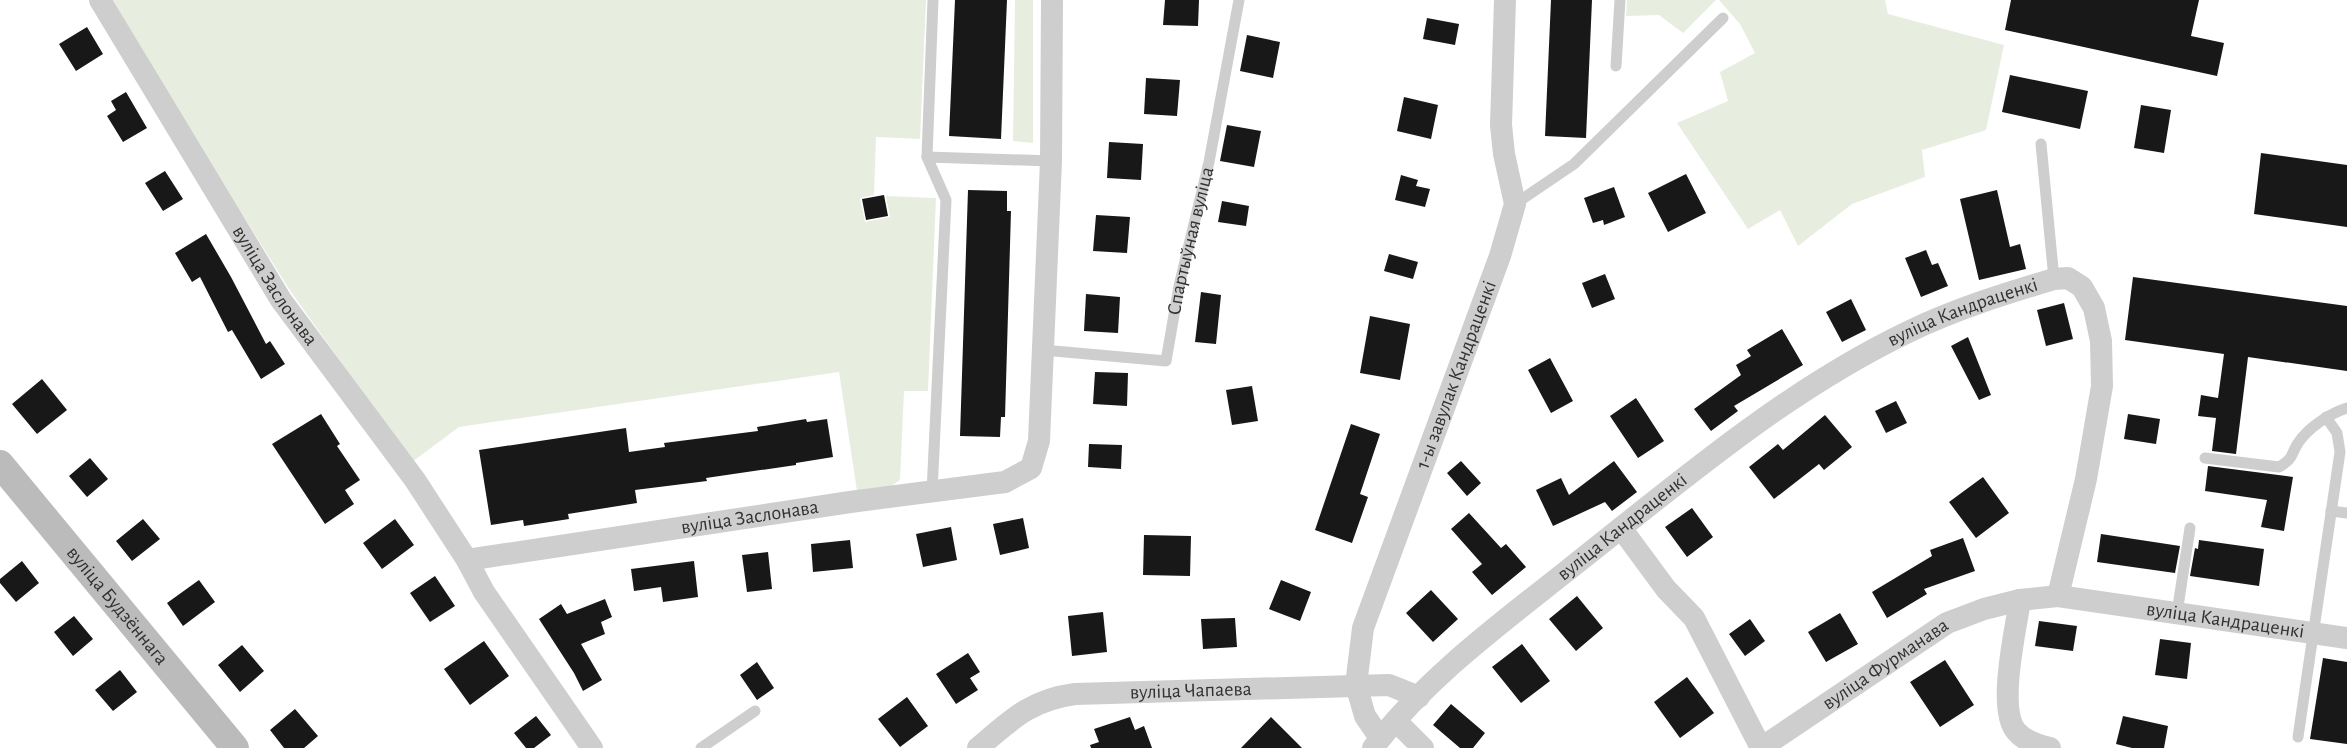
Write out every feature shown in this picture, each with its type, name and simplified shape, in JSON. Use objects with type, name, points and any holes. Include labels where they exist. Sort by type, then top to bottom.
[{"type":"street","name":"вуліца Заслонава","points":[[100,0],[281,300],[415,480],[467,560],[484,592],[592,748]]},
{"type":"street","points":[[1043,350],[1050,161],[1052,0]]},
{"type":"street","name":"1-ы завулак Кандраценкі","points":[[1377,743],[1365,716],[1356,685],[1364,628],[1500,256],[1515,204],[1504,154],[1501,125],[1505,0]]},
{"type":"street","name":"вуліца Кандраценкі","points":[[1377,743],[1418,697],[1480,641],[1727,445],[1838,369],[1908,332],[1958,310],[2054,279],[2068,278],[2082,287],[2094,308],[2102,341],[2102,386],[2086,479],[2058,596],[2347,638]]},
{"type":"street","name":"вуліца Заслонава","points":[[467,560],[1005,482],[1031,468],[1039,441],[1043,350]]},
{"type":"street","name":"вуліца Будзённага","points":[[0,464],[235,748]]},
{"type":"street","points":[[1622,528],[1666,589],[1694,618],[1761,748]]},
{"type":"street","name":"вуліца Фурманава","points":[[1761,748],[1948,623],[1984,609],[2020,600],[2058,596]]},
{"type":"street","points":[[2020,600],[2007,689],[2009,715],[2014,730],[2026,740],[2050,748]]},
{"type":"street","name":"вуліца Чапаева","points":[[978,748],[1023,710],[1054,697],[1075,694],[1388,685],[1418,697]]},
{"type":"street","points":[[1396,721],[1423,748]]},
{"type":"lane","points":[[932,492],[946,200],[927,158],[933,0]]},
{"type":"lane","name":"Спартыўная вуліца","points":[[1043,350],[1166,361],[1179,286],[1209,162],[1239,0]]},
{"type":"lane","points":[[1616,66],[1620,0]]},
{"type":"lane","points":[[1515,204],[1574,164],[1723,18]]},
{"type":"lane","points":[[2041,144],[2054,279]]},
{"type":"lane","points":[[927,158],[1050,161]]},
{"type":"lane","points":[[2205,458],[2279,467],[2290,461],[2299,442],[2326,418],[2347,408]]},
{"type":"lane","points":[[2298,737],[2340,452],[2336,433],[2326,418]]},
{"type":"lane","points":[[2331,511],[2347,513]]},
{"type":"lane","points":[[2177,613],[2190,528]]},
{"type":"lane","points":[[701,748],[755,710]]},
{"type":"shaded area","points":[[113,0],[926,0],[920,139],[876,137],[874,195],[860,198],[865,222],[890,217],[886,196],[936,198],[928,391],[904,391],[900,480],[891,486],[857,491],[839,372],[459,427],[412,462],[291,292],[213,168]]},
{"type":"shaded area","points":[[1015,0],[1033,0],[1033,143],[1013,141]]},
{"type":"shaded area","points":[[1627,0],[1716,0],[1683,33],[1659,15],[1626,16]]},
{"type":"shaded area","points":[[1719,0],[1885,0],[1888,14],[2004,45],[1986,130],[1922,150],[1925,177],[1852,204],[1798,246],[1780,210],[1748,229],[1677,123],[1728,101],[1720,72],[1755,53],[1740,24]]},
{"type":"building","points":[[955,0],[1007,0],[1001,139],[949,136]]},
{"type":"building","points":[[1165,0],[1199,0],[1198,26],[1163,25]]},
{"type":"building","points":[[1551,0],[1592,0],[1586,138],[1545,136]]},
{"type":"building","points":[[2011,0],[2199,0],[2191,36],[2224,43],[2217,76],[2005,30]]},
{"type":"building","points":[[1427,18],[1459,24],[1455,45],[1423,39]]},
{"type":"building","points":[[87,27],[103,54],[76,71],[59,44]]},
{"type":"building","points":[[1247,35],[1280,42],[1273,78],[1240,71]]},
{"type":"building","points":[[2010,75],[2088,91],[2080,129],[2002,112]]},
{"type":"building","points":[[1146,78],[1180,80],[1177,116],[1144,114]]},
{"type":"building","points":[[126,92],[147,128],[123,142],[107,116],[116,110],[111,101]]},
{"type":"building","points":[[1404,97],[1438,105],[1431,139],[1397,131]]},
{"type":"building","points":[[2141,105],[2171,110],[2164,153],[2134,148]]},
{"type":"building","points":[[1227,125],[1261,131],[1254,167],[1220,161]]},
{"type":"building","points":[[1109,142],[1143,144],[1141,180],[1107,178]]},
{"type":"building","points":[[2261,153],[2347,165],[2347,227],[2254,214]]},
{"type":"building","points":[[165,171],[183,199],[163,211],[145,183]]},
{"type":"building","points":[[1686,174],[1706,213],[1668,232],[1648,193]]},
{"type":"building","points":[[1401,175],[1418,180],[1416,186],[1430,189],[1425,207],[1395,200]]},
{"type":"building","points":[[1614,187],[1625,217],[1604,225],[1603,220],[1593,223],[1584,198]]},
{"type":"building","points":[[968,190],[1007,191],[1007,211],[1011,211],[1005,417],[1001,417],[1000,437],[960,436]]},
{"type":"building","points":[[1997,190],[2010,247],[2020,244],[2026,269],[1979,280],[1960,199]]},
{"type":"building","points":[[884,195],[888,216],[866,220],[862,199]]},
{"type":"building","points":[[1222,201],[1249,206],[1246,226],[1218,222]]},
{"type":"building","points":[[1096,215],[1130,217],[1127,253],[1093,251]]},
{"type":"building","points":[[206,234],[266,344],[270,341],[285,364],[261,379],[232,330],[228,332],[200,277],[192,282],[175,253]]},
{"type":"building","points":[[1926,250],[1932,265],[1938,263],[1948,286],[1921,297],[1905,258]]},
{"type":"building","points":[[1389,254],[1418,262],[1413,279],[1384,271]]},
{"type":"building","points":[[1605,274],[1615,299],[1592,308],[1582,283]]},
{"type":"building","points":[[2133,277],[2347,306],[2347,371],[2248,357],[2236,454],[2212,451],[2216,418],[2198,416],[2201,395],[2218,398],[2224,354],[2125,340]]},
{"type":"building","points":[[1201,292],[1221,295],[1216,344],[1195,342]]},
{"type":"building","points":[[1086,294],[1120,297],[1118,333],[1084,331]]},
{"type":"building","points":[[1851,299],[1866,330],[1842,342],[1826,312]]},
{"type":"building","points":[[2064,303],[2073,339],[2046,346],[2037,310]]},
{"type":"building","points":[[1370,316],[1410,324],[1400,380],[1360,373]]},
{"type":"building","points":[[1782,329],[1803,365],[1734,406],[1738,411],[1711,431],[1694,409],[1741,375],[1736,365],[1751,356],[1747,350]]},
{"type":"building","points":[[1968,337],[1991,395],[1979,400],[1951,346]]},
{"type":"building","points":[[1550,358],[1573,401],[1551,413],[1528,370]]},
{"type":"building","points":[[1095,372],[1128,373],[1127,406],[1093,404]]},
{"type":"building","points":[[42,379],[67,410],[37,434],[12,404]]},
{"type":"building","points":[[1252,386],[1258,421],[1232,425],[1226,390]]},
{"type":"building","points":[[1636,398],[1664,441],[1638,458],[1610,416]]},
{"type":"building","points":[[1896,401],[1907,423],[1886,433],[1875,411]]},
{"type":"building","points":[[321,414],[340,444],[337,446],[360,480],[345,490],[354,504],[325,524],[272,444]]},
{"type":"building","points":[[2128,414],[2160,419],[2156,444],[2124,439]]},
{"type":"building","points":[[1825,415],[1852,447],[1824,470],[1819,464],[1774,499],[1749,467],[1778,444],[1783,450]]},
{"type":"building","points":[[806,419],[807,422],[827,419],[833,457],[796,463],[796,465],[706,478],[707,481],[635,490],[637,503],[568,514],[569,519],[524,526],[523,520],[491,525],[479,450],[626,428],[629,452],[665,447],[664,443],[758,431],[757,427]]},
{"type":"building","points":[[1351,424],[1380,434],[1360,494],[1368,497],[1352,543],[1315,530]]},
{"type":"building","points":[[1089,444],[1122,445],[1121,469],[1088,467]]},
{"type":"building","points":[[90,458],[108,479],[87,497],[69,476]]},
{"type":"building","points":[[1461,461],[1481,483],[1467,496],[1447,473]]},
{"type":"building","points":[[1614,461],[1637,492],[1612,511],[1605,502],[1553,526],[1536,490],[1561,478],[1569,495]]},
{"type":"building","points":[[2208,466],[2293,477],[2284,531],[2261,527],[2267,500],[2205,491]]},
{"type":"building","points":[[1983,477],[2009,513],[1976,538],[1949,502]]},
{"type":"building","points":[[1692,508],[1713,537],[1687,557],[1665,527]]},
{"type":"building","points":[[1469,513],[1501,548],[1506,544],[1526,567],[1492,595],[1472,572],[1482,564],[1451,529]]},
{"type":"building","points":[[1023,518],[1029,548],[1000,555],[993,524]]},
{"type":"building","points":[[143,519],[160,539],[132,561],[116,541]]},
{"type":"building","points":[[395,519],[414,545],[382,569],[363,543]]},
{"type":"building","points":[[951,527],[957,560],[923,567],[916,534]]},
{"type":"building","points":[[2101,534],[2180,546],[2175,573],[2097,562]]},
{"type":"building","points":[[1144,535],[1191,536],[1190,576],[1143,575]]},
{"type":"building","points":[[1963,538],[1975,571],[1924,589],[1927,594],[1887,618],[1872,592],[1932,556],[1930,550]]},
{"type":"building","points":[[850,540],[853,568],[813,572],[811,544]]},
{"type":"building","points":[[2199,540],[2264,549],[2259,586],[2190,576],[2195,548],[2198,549]]},
{"type":"building","points":[[768,552],[772,589],[747,592],[742,555]]},
{"type":"building","points":[[22,561],[39,583],[16,602],[0,583],[0,579]]},
{"type":"building","points":[[694,561],[698,597],[663,602],[661,587],[634,591],[631,569]]},
{"type":"building","points":[[435,576],[455,606],[430,622],[410,593]]},
{"type":"building","points":[[199,580],[215,602],[183,626],[167,603]]},
{"type":"building","points":[[1281,580],[1311,592],[1300,621],[1269,609]]},
{"type":"building","points":[[1431,590],[1458,619],[1433,642],[1406,613]]},
{"type":"building","points":[[1577,596],[1603,628],[1576,651],[1549,619]]},
{"type":"building","points":[[605,599],[612,617],[601,622],[605,634],[581,644],[602,680],[583,691],[574,673],[539,619],[561,604],[567,614]]},
{"type":"building","points":[[1103,612],[1107,652],[1072,656],[1068,616]]},
{"type":"building","points":[[1840,613],[1858,644],[1826,662],[1808,632]]},
{"type":"building","points":[[74,616],[93,639],[73,656],[54,632]]},
{"type":"building","points":[[1235,618],[1237,647],[1203,649],[1201,619]]},
{"type":"building","points":[[1750,619],[1765,641],[1745,656],[1729,634]]},
{"type":"building","points":[[2039,621],[2077,626],[2073,651],[2035,646]]},
{"type":"building","points":[[2160,639],[2191,643],[2187,679],[2155,675]]},
{"type":"building","points":[[484,641],[509,676],[470,705],[444,669]]},
{"type":"building","points":[[1522,644],[1550,681],[1521,703],[1492,667]]},
{"type":"building","points":[[242,645],[264,671],[240,692],[218,665]]},
{"type":"building","points":[[968,653],[980,672],[970,678],[978,690],[956,704],[936,674]]},
{"type":"building","points":[[2323,658],[2347,662],[2347,744],[2310,739]]},
{"type":"building","points":[[1945,660],[1974,705],[1940,727],[1910,682]]},
{"type":"building","points":[[757,662],[774,688],[757,700],[740,675]]},
{"type":"building","points":[[120,670],[137,692],[113,711],[95,690]]},
{"type":"building","points":[[1687,677],[1714,713],[1680,738],[1654,702]]},
{"type":"building","points":[[907,697],[928,726],[900,747],[878,719]]},
{"type":"building","points":[[1451,704],[1485,733],[1473,748],[1460,748],[1433,725]]},
{"type":"building","points":[[295,709],[318,736],[304,748],[284,748],[270,730]]},
{"type":"building","points":[[536,716],[551,735],[534,748],[526,748],[514,733]]},
{"type":"building","points":[[2123,716],[2168,726],[2164,748],[2132,748],[2116,744]]},
{"type":"building","points":[[1130,717],[1135,730],[1144,726],[1152,748],[1091,748],[1090,745],[1099,742],[1094,729]]},
{"type":"building","points":[[1271,717],[1302,748],[1241,748]]}]
